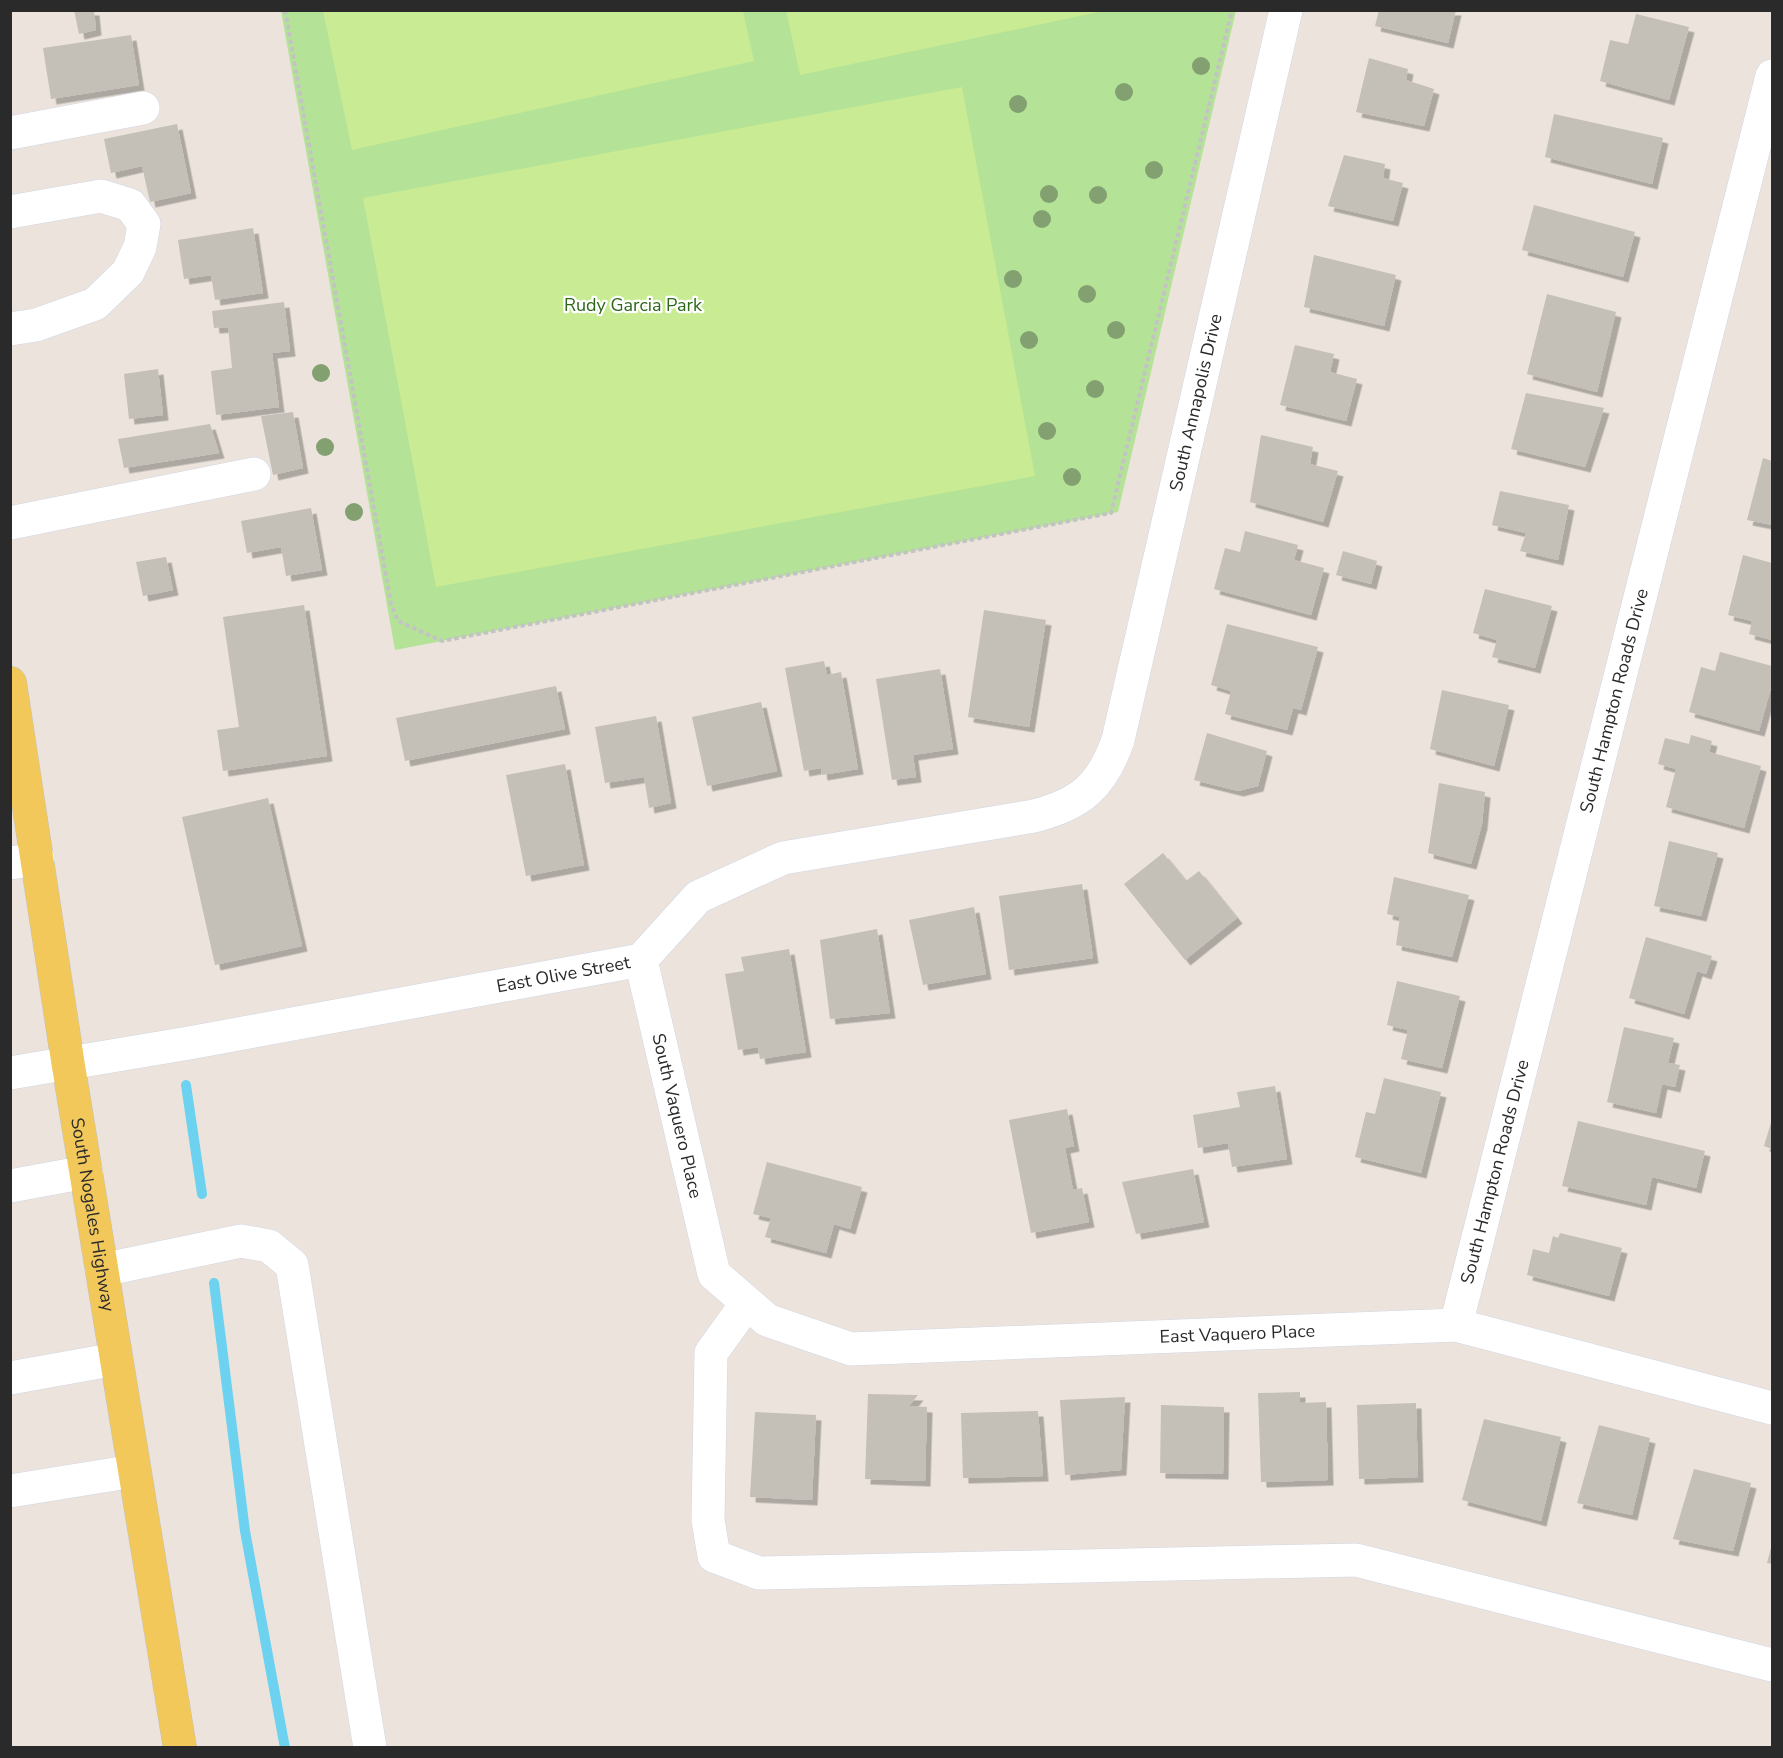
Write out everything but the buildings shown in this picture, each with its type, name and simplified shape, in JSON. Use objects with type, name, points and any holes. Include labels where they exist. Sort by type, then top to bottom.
[{"type":"main road","name":"South Nogales Highway","points":[[12,695],[24,861],[68,1063],[180,1748]]},
{"type":"street","name":"South Annapolis Drive","points":[[1092,788],[1111,759],[1118,740],[1286,10]]},
{"type":"street","name":"South Hampton Roads Drive","points":[[1456,1325],[1773,76]]},
{"type":"street","points":[[10,133],[143,108]]},
{"type":"street","points":[[10,212],[101,196],[130,205],[144,224],[140,247],[128,272],[95,304],[36,325],[10,329]]},
{"type":"street","points":[[10,523],[254,474]]},
{"type":"street","name":"East Olive Street","points":[[10,1072],[189,1043],[641,960],[698,897],[783,858],[1034,816],[1059,809],[1082,797],[1092,788]]},
{"type":"street","name":"South Vaquero Place","points":[[641,960],[714,1274]]},
{"type":"street","points":[[10,1186],[86,1172]]},
{"type":"street","points":[[102,1270],[241,1240],[268,1246],[292,1265],[370,1748]]},
{"type":"street","name":"East Vaquero Place","points":[[714,1274],[767,1320],[851,1349],[1456,1325],[1773,1408]]},
{"type":"street","points":[[747,1303],[711,1353],[708,1520],[714,1556],[759,1573],[1356,1560],[1773,1665]]},
{"type":"street","points":[[10,1378],[116,1359]]},
{"type":"street","points":[[10,1491],[134,1472]]},
{"type":"path","points":[[285,10],[391,604],[398,621],[442,641],[1111,513],[1232,10]]},
{"type":"green space","points":[[786,10],[1103,10],[1103,11],[800,75]]},
{"type":"green space","name":"Rudy Garcia Park","points":[[281,11],[1236,11],[1118,512],[395,650]]},
{"type":"green space","points":[[323,11],[743,11],[754,61],[352,150]]},
{"type":"green space","points":[[962,87],[1035,476],[436,587],[363,198]]},
{"type":"waterway","points":[[186,1085],[202,1194]]},
{"type":"waterway","points":[[214,1283],[245,1531],[285,1748]]}]
